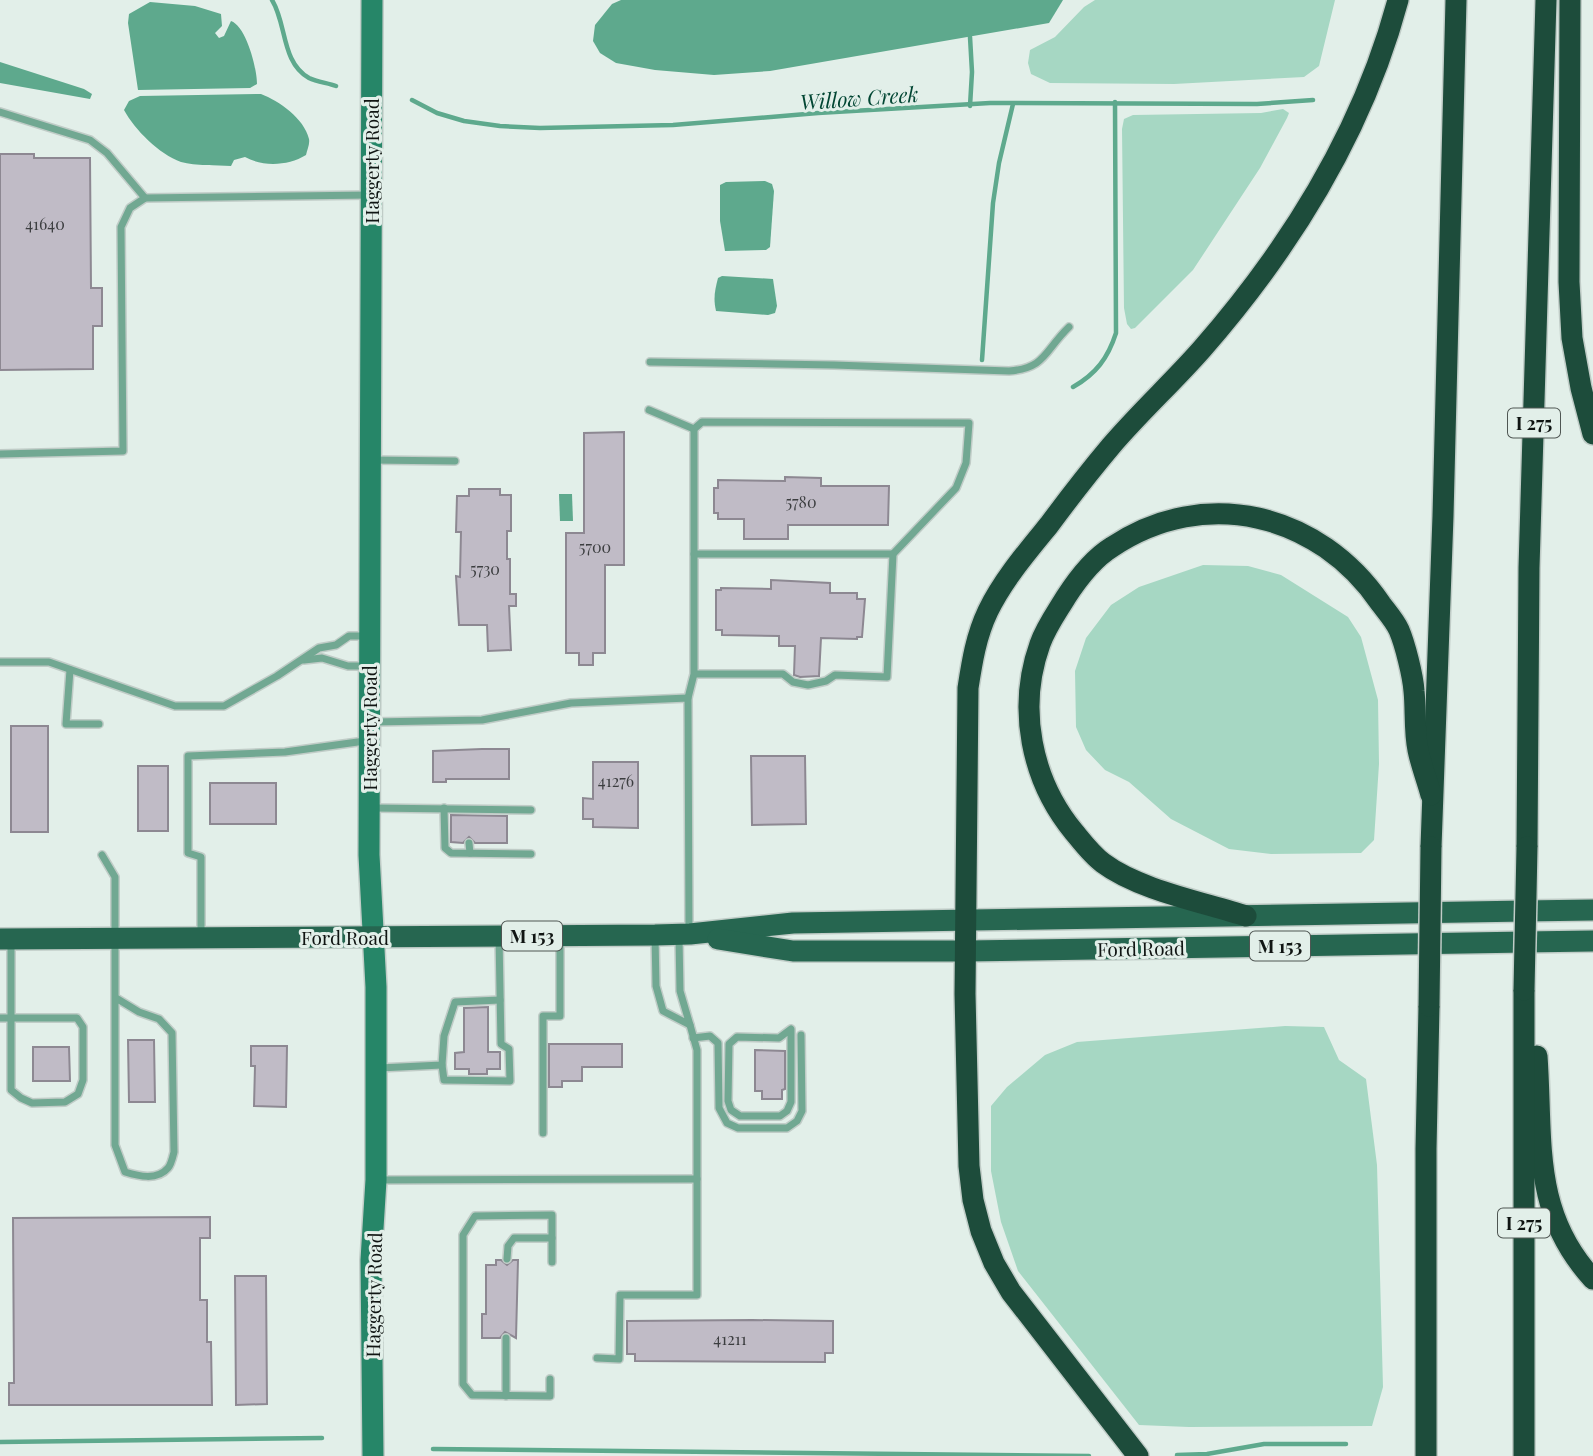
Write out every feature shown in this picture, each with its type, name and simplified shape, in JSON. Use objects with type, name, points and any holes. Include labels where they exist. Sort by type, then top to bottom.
[{"type":"highway","points":[[1138,1456],[1011,1292],[994,1263],[981,1231],[973,1200],[969,1166],[965,994],[968,688],[973,653],[986,614],[1005,581],[1112,444],[1201,349],[1281,249],[1311,205],[1350,129],[1379,62],[1398,0]]},
{"type":"highway","points":[[1426,1456],[1426,1149],[1431,795],[1443,516],[1456,0]]},
{"type":"highway","name":"I 275","points":[[1524,1456],[1524,990],[1529,568],[1546,0]]},
{"type":"highway","points":[[1570,0],[1569,268],[1572,338],[1593,434]]},
{"type":"highway","points":[[1246,916],[1129,879],[1102,862],[1060,815],[1032,752],[1029,716],[1031,677],[1041,642],[1076,583],[1109,548],[1162,523],[1196,516],[1231,515],[1269,520],[1294,529],[1337,554],[1370,587],[1399,630],[1414,687],[1418,748],[1431,795]]},
{"type":"highway","points":[[1524,1021],[1537,1057],[1540,1138],[1546,1193],[1566,1245],[1593,1279]]},
{"type":"main road","name":"Haggerty Road","points":[[372,0],[369,808],[370,890],[376,987],[376,1180],[371,1260],[373,1456]]},
{"type":"main road","name":"Ford Road","points":[[5,939],[654,935],[793,923],[1593,910]]},
{"type":"main road","name":"Ford Road","points":[[684,934],[793,951],[967,951],[1593,941]]},
{"type":"lane","points":[[0,112],[90,141],[107,153],[145,198]]},
{"type":"lane","points":[[0,454],[123,452],[121,227],[130,208],[145,198],[370,195]]},
{"type":"lane","points":[[650,362],[1009,371],[1027,369],[1040,363],[1044,354],[1069,327]]},
{"type":"lane","points":[[649,410],[694,429]]},
{"type":"lane","points":[[597,1358],[619,1359],[620,1295],[697,1295],[697,1050],[680,991],[684,934],[688,698],[694,674],[694,429],[702,422],[969,423],[966,463],[956,488],[893,554],[887,677],[835,675],[826,681],[808,685],[793,682],[783,674],[694,674]]},
{"type":"lane","points":[[370,460],[455,461]]},
{"type":"lane","points":[[694,554],[893,554]]},
{"type":"lane","points":[[0,662],[48,662],[175,706],[224,706],[319,648],[336,645],[349,636],[369,636]]},
{"type":"lane","points":[[300,661],[322,658],[348,666],[369,666]]},
{"type":"lane","points":[[70,670],[66,724],[99,724]]},
{"type":"lane","points":[[201,937],[201,857],[188,853],[188,756],[329,748],[369,731],[482,720],[571,703],[688,698]]},
{"type":"lane","points":[[369,808],[444,808],[469,812],[531,810]]},
{"type":"lane","points":[[444,808],[445,848],[451,853],[531,854]]},
{"type":"lane","points":[[469,843],[470,853]]},
{"type":"lane","points":[[488,843],[489,854]]},
{"type":"lane","points":[[102,855],[115,877],[115,1145],[125,1172],[155,1176],[168,1168],[174,1152],[172,1033],[159,1019],[139,1012],[116,998]]},
{"type":"lane","points":[[654,935],[656,985],[663,1011],[690,1025]]},
{"type":"lane","points":[[543,1133],[543,1016],[560,1016],[560,936]]},
{"type":"lane","points":[[499,937],[501,1044],[509,1049],[510,1081],[444,1080],[444,1036],[456,1002],[500,1000]]},
{"type":"lane","points":[[0,1018],[11,1018],[77,1018],[83,1027],[83,1080],[78,1094],[65,1102],[32,1102],[11,1090],[11,1018],[5,939]]},
{"type":"lane","points":[[791,1029],[791,1102],[788,1111],[780,1116],[740,1116],[731,1110],[728,1101],[729,1044],[737,1038],[779,1038],[791,1029]]},
{"type":"lane","points":[[693,1038],[710,1036],[718,1044],[719,1108],[727,1123],[738,1128],[787,1128],[797,1121],[802,1111],[801,1035]]},
{"type":"lane","points":[[375,1068],[442,1065]]},
{"type":"lane","points":[[376,1180],[697,1179]]},
{"type":"lane","points":[[550,1379],[550,1396],[472,1395],[463,1384],[463,1235],[475,1216],[552,1215],[552,1262]]},
{"type":"lane","points":[[507,1259],[508,1246],[514,1238],[552,1238]]},
{"type":"lane","points":[[506,1338],[506,1396]]},
{"type":"shaded area","points":[[621,0],[1063,0],[1049,23],[770,71],[714,75],[655,70],[616,63],[600,53],[593,41],[595,25],[612,4]]},
{"type":"shaded area","points":[[1095,0],[1335,0],[1319,66],[1304,77],[1174,84],[1050,83],[1031,74],[1028,63],[1030,50],[1055,37],[1084,7]]},
{"type":"shaded area","points":[[150,2],[195,6],[221,14],[222,26],[215,33],[219,38],[224,36],[231,21],[236,24],[250,48],[257,84],[250,88],[138,90],[129,14]]},
{"type":"shaded area","points":[[0,62],[92,94],[90,99],[0,83]]},
{"type":"shaded area","points":[[261,94],[283,106],[302,124],[309,139],[306,155],[276,164],[245,157],[234,160],[231,166],[181,162],[148,140],[124,110],[129,101],[140,96]]},
{"type":"shaded area","points":[[1283,109],[1289,113],[1260,168],[1193,270],[1131,329],[1127,324],[1124,308],[1124,119],[1133,115],[1261,113]]},
{"type":"shaded area","points":[[765,181],[772,184],[774,191],[770,247],[766,250],[725,251],[720,221],[720,185],[726,182]]},
{"type":"shaded area","points":[[718,278],[773,279],[777,306],[775,313],[768,315],[716,311],[715,290]]},
{"type":"shaded area","points":[[559,494],[572,494],[573,521],[560,521]]},
{"type":"shaded area","points":[[1203,565],[1248,566],[1281,575],[1348,617],[1361,637],[1378,700],[1379,764],[1374,840],[1361,853],[1271,854],[1229,849],[1171,819],[1129,782],[1105,770],[1086,750],[1076,727],[1075,671],[1086,638],[1111,605],[1139,587]]},
{"type":"shaded area","points":[[1285,1026],[1324,1027],[1339,1060],[1366,1079],[1377,1165],[1383,1387],[1372,1426],[1139,1425],[1018,1271],[1001,1222],[991,1171],[991,1106],[1007,1087],[1045,1055],[1077,1042]]},
{"type":"building","points":[[0,154],[34,154],[34,158],[90,158],[91,288],[102,288],[102,326],[93,326],[93,369],[0,370]]},
{"type":"building","points":[[624,432],[624,565],[605,565],[605,653],[593,653],[593,665],[579,665],[579,653],[566,653],[566,533],[584,533],[584,433]]},
{"type":"building","points":[[785,477],[821,478],[821,486],[889,486],[888,525],[788,525],[788,539],[744,539],[744,519],[718,519],[718,513],[714,513],[714,488],[718,488],[718,480],[785,481]]},
{"type":"building","points":[[469,489],[500,489],[500,495],[511,495],[511,531],[507,531],[507,559],[510,559],[510,594],[516,594],[516,606],[509,606],[511,650],[488,651],[487,625],[459,625],[456,576],[460,577],[461,532],[456,532],[457,496],[469,496]]},
{"type":"building","points":[[771,580],[830,583],[830,593],[857,593],[857,599],[865,599],[862,637],[821,638],[819,676],[800,677],[794,675],[795,646],[779,646],[779,636],[722,635],[722,630],[716,630],[716,590],[771,589]]},
{"type":"building","points":[[11,726],[48,726],[48,832],[11,832]]},
{"type":"building","points":[[509,749],[509,779],[446,779],[446,782],[433,782],[433,751]]},
{"type":"building","points":[[751,756],[805,756],[806,824],[752,825]]},
{"type":"building","points":[[593,762],[638,762],[638,828],[593,827],[593,819],[583,819],[583,798],[593,799]]},
{"type":"building","points":[[138,766],[168,766],[168,831],[138,831]]},
{"type":"building","points":[[210,783],[276,783],[276,824],[210,824]]},
{"type":"building","points":[[451,815],[507,816],[507,843],[475,843],[469,837],[463,843],[451,842]]},
{"type":"building","points":[[488,1007],[488,1052],[500,1052],[500,1069],[487,1069],[487,1074],[469,1074],[469,1069],[455,1069],[455,1053],[464,1052],[464,1008]]},
{"type":"building","points":[[128,1040],[154,1040],[155,1102],[129,1102]]},
{"type":"building","points":[[549,1044],[622,1044],[622,1067],[582,1067],[582,1081],[562,1081],[562,1087],[549,1087]]},
{"type":"building","points":[[251,1046],[287,1046],[286,1107],[254,1106],[255,1066],[251,1066]]},
{"type":"building","points":[[33,1047],[69,1047],[70,1081],[33,1081]]},
{"type":"building","points":[[755,1050],[785,1051],[785,1089],[782,1090],[782,1099],[762,1099],[762,1091],[755,1091]]},
{"type":"building","points":[[210,1217],[210,1238],[200,1238],[200,1300],[207,1300],[212,1405],[9,1405],[9,1383],[14,1383],[13,1218]]},
{"type":"building","points":[[496,1260],[507,1265],[518,1260],[516,1338],[505,1332],[500,1338],[482,1338],[482,1314],[486,1314],[486,1265],[496,1265]]},
{"type":"building","points":[[235,1276],[266,1276],[267,1404],[236,1405]]},
{"type":"building","points":[[627,1321],[833,1321],[833,1353],[825,1353],[825,1362],[635,1361],[635,1354],[627,1354]]},
{"type":"waterway","name":"Willow Creek","points":[[272,0],[289,53],[300,71],[315,81],[336,86]]},
{"type":"waterway","points":[[970,37],[970,106]]},
{"type":"waterway","name":"Willow Creek","points":[[412,100],[437,113],[464,121],[540,128],[673,125],[990,103],[1257,104],[1313,100]]},
{"type":"waterway","points":[[1073,387],[1088,377],[1100,364],[1116,333],[1115,102]]},
{"type":"waterway","points":[[982,360],[993,203],[1013,104]]},
{"type":"waterway","points":[[0,1442],[322,1438]]},
{"type":"waterway","points":[[1177,1455],[1207,1454],[1264,1444],[1346,1444]]},
{"type":"waterway","points":[[433,1449],[1089,1456]]}]
